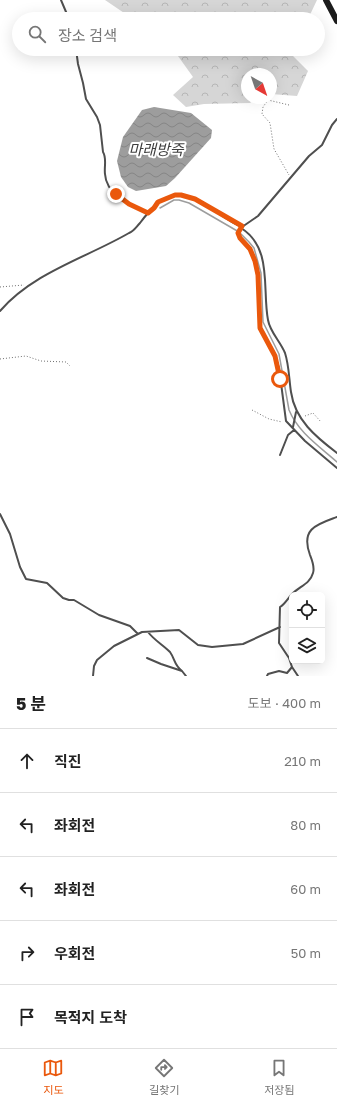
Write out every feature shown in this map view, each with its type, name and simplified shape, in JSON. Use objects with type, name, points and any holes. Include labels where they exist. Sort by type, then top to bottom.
[{"type":"street","points":[[326,0],[337,21]]},
{"type":"lane","points":[[61,0],[66,12]]},
{"type":"lane","points":[[77,56],[86,99],[97,117],[101,130],[103,152],[105,155],[105,176],[109,187],[129,204],[148,213]]},
{"type":"lane","points":[[238,233],[244,224],[258,216],[290,177],[309,156],[322,145],[332,125],[337,119]]},
{"type":"lane","points":[[0,311],[33,282],[57,268],[86,256],[130,233],[158,202],[175,195],[195,199],[242,227],[252,238],[262,256],[266,275],[268,322],[284,352],[292,401],[300,418],[311,432],[337,453]]},
{"type":"lane","points":[[259,306],[260,328],[275,356],[278,368],[286,421],[305,441],[337,468]]},
{"type":"lane","points":[[280,455],[288,435],[293,429],[296,410]]},
{"type":"lane","points":[[0,514],[10,534],[20,567],[26,579],[47,583],[63,598],[74,600],[99,615],[130,626],[138,634]]},
{"type":"lane","points":[[298,676],[279,643],[280,626],[278,614],[280,608],[293,593],[306,584],[313,574],[314,566],[308,543],[309,533],[317,524],[337,517]]},
{"type":"lane","points":[[93,676],[94,666],[100,657],[114,646],[138,634],[179,630],[198,645],[212,647],[243,644],[280,626]]},
{"type":"lane","points":[[148,632],[169,651],[176,666],[186,676]]},
{"type":"lane","points":[[147,658],[182,671]]},
{"type":"lane","points":[[268,676],[268,674],[275,671],[287,673],[292,667]]},
{"type":"path","points":[[289,105],[268,100],[263,107],[262,112],[263,116],[270,124],[274,149],[290,177]]},
{"type":"path","points":[[238,233],[240,238],[250,249],[255,261],[258,275],[259,306]]},
{"type":"path","points":[[0,287],[24,285]]},
{"type":"path","points":[[0,358],[26,356],[41,362],[66,362],[70,366]]},
{"type":"path","points":[[252,410],[269,419],[282,422],[286,421]]},
{"type":"path","points":[[300,418],[313,413],[321,422]]},
{"type":"green space","points":[[105,0],[317,0],[311,12],[123,12]]},
{"type":"green space","points":[[178,56],[293,56],[308,71],[297,96],[277,94],[277,68],[241,68],[241,103],[204,104],[186,107],[173,95],[193,77]]},
{"type":"water","name":"마래방죽","points":[[154,107],[191,113],[212,130],[211,138],[166,186],[136,191],[128,187],[121,177],[117,161],[123,137],[142,110]]},
{"type":"waterway","points":[[160,208],[174,200],[189,203],[239,232],[254,248],[261,273],[263,322],[279,354],[289,410],[303,432],[337,462]]},
{"type":"route","points":[[116,194],[129,204],[148,213],[158,202],[175,195],[181,195],[195,199],[242,226],[238,233],[240,238],[250,249],[255,261],[258,275],[260,328],[275,356],[280,379]]}]
